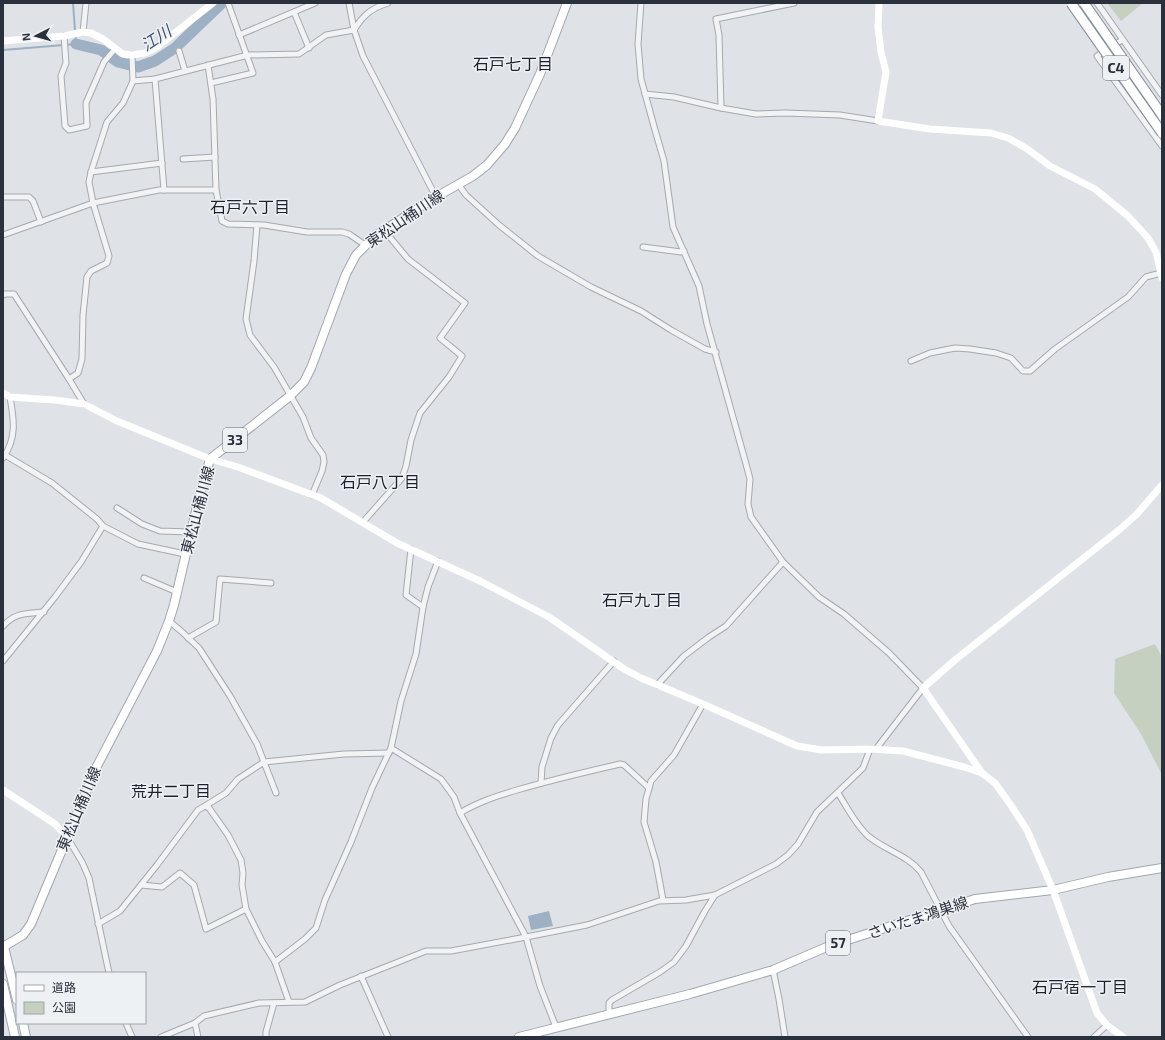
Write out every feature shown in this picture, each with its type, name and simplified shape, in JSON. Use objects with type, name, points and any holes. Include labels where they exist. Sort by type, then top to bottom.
[{"type":"highway","name":"C4","points":[[1071,3],[1162,133]]},
{"type":"highway","name":"C4","points":[[1084,3],[1162,114]]},
{"type":"main road","name":"東松山桶川線","points":[[16,996],[3,946],[23,935],[31,924],[97,766],[155,655],[169,621],[210,459],[290,396],[304,382],[311,368],[346,274],[356,255],[365,245],[384,230],[436,197],[473,176],[486,165],[505,144],[515,128],[540,74],[568,3]]},
{"type":"main road","name":"さいたま鴻巣線","points":[[519,1037],[690,994],[772,970],[829,946],[975,899],[1053,890],[1108,877],[1162,868]]},
{"type":"main road","points":[[3,984],[15,1037]]},
{"type":"main road","points":[[23,1024],[26,1037]]},
{"type":"street","points":[[83,32],[86,3]]},
{"type":"street","points":[[3,41],[64,36],[83,32],[91,33],[104,39],[123,54],[132,55],[145,53],[158,47],[214,3]]},
{"type":"street","points":[[210,83],[253,73],[248,55],[239,35],[228,3]]},
{"type":"street","points":[[239,35],[314,3]]},
{"type":"street","points":[[349,3],[354,30],[363,56],[375,82],[436,197]]},
{"type":"street","points":[[132,81],[155,79],[248,55],[299,54],[326,35],[354,30],[372,9],[388,3]]},
{"type":"street","points":[[641,3],[638,44],[642,79],[664,161],[673,227],[699,286],[707,324],[750,479],[748,504],[751,517],[783,562],[819,597],[844,614],[889,653],[923,688],[982,773],[995,783],[1027,830],[1053,890],[1097,1013],[1106,1025],[1123,1037]]},
{"type":"street","points":[[721,108],[719,35],[716,19],[794,3]]},
{"type":"street","points":[[878,121],[886,72],[881,52],[878,27],[879,3]]},
{"type":"street","points":[[1097,3],[1162,95]]},
{"type":"street","points":[[294,12],[309,48]]},
{"type":"street","points":[[64,36],[66,63],[61,76],[65,126],[69,130],[87,126],[86,103],[104,62],[115,48]]},
{"type":"street","points":[[1122,40],[1097,56],[1162,146]]},
{"type":"street","points":[[179,51],[185,71]]},
{"type":"street","points":[[69,379],[78,373],[82,359],[83,315],[87,277],[91,271],[107,263],[109,256],[93,203],[89,182],[107,122],[123,103],[132,81],[132,55]]},
{"type":"street","points":[[208,65],[213,99],[216,190],[222,221],[228,224],[257,225],[307,232],[342,232],[349,234],[365,245]]},
{"type":"street","points":[[155,79],[164,190]]},
{"type":"street","points":[[645,94],[674,97],[721,108],[756,114],[786,113],[840,115],[930,129],[991,133],[1008,138],[1026,148],[1050,166],[1095,189],[1128,216],[1148,238],[1156,252],[1161,276],[1146,277],[1128,297],[1055,349],[1030,371],[1023,371],[1011,358],[996,352],[970,349],[955,348],[930,353],[911,361]]},
{"type":"street","points":[[184,159],[215,157]]},
{"type":"street","points":[[91,172],[162,163]]},
{"type":"street","points":[[458,184],[466,195],[499,226],[538,256],[591,287],[642,310],[670,330],[706,349],[716,352]]},
{"type":"street","points":[[3,235],[93,203],[164,190],[216,190]]},
{"type":"street","points":[[3,197],[29,197],[33,201],[41,222]]},
{"type":"street","points":[[257,225],[254,261],[246,319],[250,335],[274,367],[303,417],[311,438],[323,455],[324,462],[322,471],[312,495]]},
{"type":"street","points":[[363,522],[402,478],[411,440],[420,413],[449,377],[462,356],[440,338],[465,303],[408,259],[384,230]]},
{"type":"street","points":[[643,247],[681,252],[684,251]]},
{"type":"street","points":[[3,295],[14,294],[84,404]]},
{"type":"street","points":[[185,554],[138,544],[103,526],[97,519],[52,483],[4,457],[12,437],[14,425],[6,395],[84,404],[117,421],[210,459],[238,467],[321,498],[396,543],[480,581],[549,617],[624,669],[797,746],[822,750],[873,749],[903,751],[982,773]]},
{"type":"street","points":[[161,1037],[195,1023],[204,1016],[260,1003],[304,1002],[340,984],[426,951],[451,951],[526,937],[587,925],[663,900],[686,900],[715,895],[776,864],[788,855],[798,844],[817,812],[863,768],[873,749],[923,688],[955,660],[1119,530],[1136,515],[1162,485]]},
{"type":"street","points":[[117,508],[142,524],[160,531],[191,532]]},
{"type":"street","points":[[3,662],[44,612],[81,562],[103,526]]},
{"type":"street","points":[[411,549],[406,595],[422,607]]},
{"type":"street","points":[[275,962],[306,939],[316,928],[325,900],[351,842],[372,788],[390,750],[401,701],[416,654],[422,607],[438,561]]},
{"type":"street","points":[[657,685],[684,656],[726,626],[783,562]]},
{"type":"street","points":[[144,578],[177,592]]},
{"type":"street","points":[[188,638],[216,622],[220,579],[271,583]]},
{"type":"street","points":[[3,626],[10,618],[17,615],[44,612]]},
{"type":"street","points":[[3,616],[10,618]]},
{"type":"street","points":[[169,621],[199,648],[230,696],[257,744],[276,793]]},
{"type":"street","points":[[541,783],[542,767],[551,738],[558,725],[614,661]]},
{"type":"street","points":[[663,900],[656,862],[644,822],[646,799],[652,781],[674,755],[703,704]]},
{"type":"street","points":[[98,924],[120,911],[198,810],[226,792],[238,779],[264,762],[390,750],[441,779],[454,797],[460,813],[526,937],[540,986],[556,1028]]},
{"type":"street","points":[[460,813],[474,804],[541,783],[620,764],[624,765],[649,788]]},
{"type":"street","points":[[3,790],[55,824],[67,837],[82,862],[89,878],[109,972]]},
{"type":"street","points":[[838,793],[860,827],[869,836],[915,865],[921,872],[949,926],[1028,1037]]},
{"type":"street","points":[[205,806],[210,808],[242,860],[242,885],[246,909],[275,962],[289,1002]]},
{"type":"street","points":[[141,885],[162,887],[180,873],[194,885],[206,929],[246,909]]},
{"type":"street","points":[[609,1015],[609,1003],[612,1000],[660,972],[674,962],[686,946],[704,910],[715,895]]},
{"type":"street","points":[[772,970],[779,998],[785,1037]]},
{"type":"street","points":[[361,976],[388,1037]]},
{"type":"street","points":[[266,1037],[274,1003]]},
{"type":"street","points":[[195,1023],[198,1037]]},
{"type":"street","points":[[126,1024],[132,1037]]},
{"type":"street","points":[[1094,1037],[1106,1025]]},
{"type":"green space","points":[[1107,3],[1143,3],[1121,21]]},
{"type":"green space","points":[[1155,644],[1162,657],[1162,775],[1141,734],[1114,693],[1115,659]]},
{"type":"water","points":[[549,911],[553,926],[531,930],[528,916]]},
{"type":"waterway","points":[[3,50],[76,44],[73,3]]},
{"type":"waterway","name":"江川","points":[[76,44],[101,50],[118,62],[138,67],[155,61],[175,48],[222,3]]},
{"type":"district","name":"石戸七丁目","points":[[513,64]]},
{"type":"district","name":"石戸六丁目","points":[[250,207]]},
{"type":"district","name":"石戸八丁目","points":[[380,482]]},
{"type":"district","name":"石戸九丁目","points":[[642,600]]},
{"type":"district","name":"荒井二丁目","points":[[171,791]]},
{"type":"district","name":"石戸宿一丁目","points":[[1080,987]]}]
